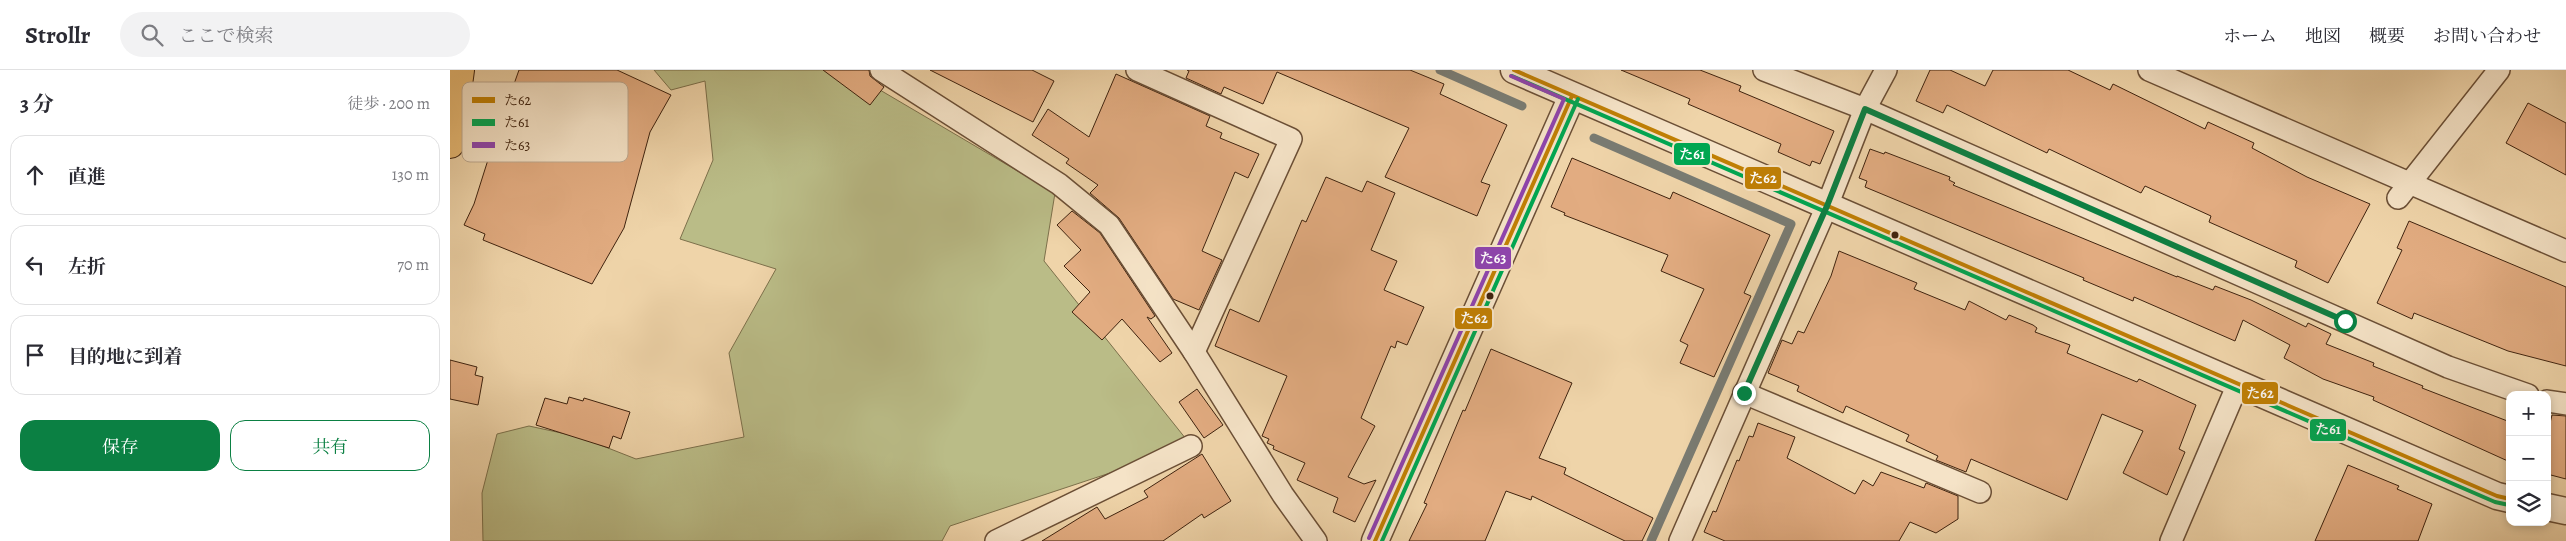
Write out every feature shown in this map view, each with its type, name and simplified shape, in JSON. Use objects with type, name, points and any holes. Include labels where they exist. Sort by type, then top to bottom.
[{"type":"main road","points":[[450,144],[460,70]]},
{"type":"street","points":[[881,70],[1059,184],[1109,225],[1194,352],[1283,495],[1316,541]]},
{"type":"street","points":[[1137,70],[1291,139],[1194,352]]},
{"type":"street","points":[[1514,70],[2497,496],[2506,498]]},
{"type":"street","points":[[1764,70],[1865,109],[2348,314],[2448,367],[2517,391]]},
{"type":"street","points":[[1680,541],[1827,206],[1865,109],[1886,70]]},
{"type":"street","points":[[2404,191],[2499,70]]},
{"type":"street","points":[[2162,73],[2404,191],[2566,251]]},
{"type":"street","points":[[1375,541],[1572,96]]},
{"type":"street","points":[[2170,541],[2238,384]]},
{"type":"street","points":[[1744,393],[1980,492]]},
{"type":"street","points":[[2551,402],[2566,404]]},
{"type":"street","points":[[1007,539],[1191,446]]},
{"type":"street","points":[[2551,508],[2566,511]]},
{"type":"green space","points":[[654,70],[860,70],[880,90],[1055,193],[1044,261],[1186,439],[1119,470],[950,526],[942,541],[483,541],[482,493],[497,434],[529,426],[580,437],[636,459],[744,437],[729,353],[776,269],[680,239],[713,160],[705,81],[671,90]]},
{"type":"building","points":[[519,70],[617,70],[671,95],[650,132],[624,228],[592,284],[483,240],[485,234],[464,225],[474,204],[487,162],[628,162],[628,82],[515,82]]},
{"type":"building","points":[[823,70],[869,70],[870,76],[884,87],[870,105]]},
{"type":"building","points":[[930,70],[1032,70],[1054,81],[1033,122]]},
{"type":"building","points":[[1187,70],[1410,70],[1444,84],[1440,94],[1507,125],[1481,182],[1490,185],[1477,216],[1385,177],[1409,128],[1277,72],[1263,104],[1224,87],[1221,94],[1186,78],[1189,71]]},
{"type":"building","points":[[1621,70],[1700,70],[1741,86],[1739,91],[1834,131],[1820,164],[1812,161],[1810,166],[1778,152],[1781,144],[1688,104],[1690,99]]},
{"type":"building","points":[[1930,70],[1950,70],[1985,86],[1993,70],[2068,70],[2110,90],[2113,84],[2205,129],[2208,122],[2254,143],[2252,148],[2307,177],[2370,204],[2328,283],[2295,267],[2297,261],[2209,222],[2211,216],[2145,186],[2141,193],[2049,149],[2047,153],[1947,105],[1943,113],[1916,101]]},
{"type":"building","points":[[1116,74],[1210,116],[1206,126],[1222,133],[1220,138],[1259,154],[1248,178],[1235,172],[1202,251],[1222,260],[1199,310],[1173,299],[1119,218],[1090,193],[1098,185],[1066,163],[1069,159],[1032,135],[1048,109],[1089,137]]},
{"type":"building","points":[[2528,103],[2566,123],[2566,175],[2506,143]]},
{"type":"building","points":[[1870,149],[1884,154],[1885,152],[1950,177],[1949,180],[1955,183],[1953,185],[2177,277],[2213,290],[2215,286],[2251,300],[2306,327],[2308,323],[2331,334],[2326,344],[2374,363],[2373,366],[2423,386],[2422,388],[2506,420],[2506,460],[2373,400],[2374,397],[2323,379],[2284,358],[2290,345],[2243,320],[2235,341],[2134,297],[2133,301],[2083,280],[2084,278],[1865,187],[1867,181],[1859,178]]},
{"type":"building","points":[[1572,158],[1670,199],[1673,192],[1770,235],[1744,293],[1751,296],[1714,377],[1680,363],[1688,345],[1680,341],[1704,289],[1661,271],[1668,255],[1564,215],[1565,213],[1551,207]]},
{"type":"building","points":[[1326,177],[1362,192],[1367,181],[1395,193],[1371,250],[1397,261],[1384,290],[1424,307],[1407,345],[1397,341],[1395,348],[1391,346],[1361,418],[1375,426],[1348,477],[1364,484],[1376,480],[1355,522],[1333,512],[1338,498],[1297,480],[1305,463],[1273,449],[1274,446],[1267,443],[1269,439],[1262,436],[1287,376],[1215,346],[1230,309],[1259,322],[1302,220],[1306,222]]},
{"type":"building","points":[[1072,211],[1100,233],[1155,316],[1151,319],[1147,317],[1172,353],[1160,362],[1122,319],[1102,340],[1072,312],[1090,292],[1064,266],[1081,250],[1057,225]]},
{"type":"building","points":[[2409,221],[2566,287],[2566,366],[2508,351],[2414,313],[2412,319],[2377,303],[2402,250],[2397,248]]},
{"type":"building","points":[[1839,251],[1917,283],[1914,289],[1965,310],[1969,301],[2006,320],[2009,315],[2033,325],[2037,328],[2035,332],[2070,345],[2067,353],[2137,382],[2139,379],[2196,405],[2179,449],[2185,452],[2167,495],[2123,473],[2143,431],[2102,414],[2067,500],[1971,459],[1966,472],[1936,460],[1938,456],[1906,441],[1909,435],[1846,406],[1843,413],[1797,391],[1799,386],[1768,373],[1782,340],[1792,344],[1798,331],[1804,333],[1831,276]]},
{"type":"building","points":[[1491,349],[1572,383],[1539,458],[1566,468],[1564,474],[1653,518],[1642,541],[1625,541],[1532,496],[1531,500],[1506,491],[1485,541],[1409,541],[1427,504],[1424,503]]},
{"type":"building","points":[[450,360],[477,367],[475,375],[483,377],[478,405],[450,399]]},
{"type":"building","points":[[1197,389],[1223,425],[1204,438],[1179,402]]},
{"type":"building","points":[[569,397],[583,401],[584,398],[630,412],[621,439],[613,436],[609,448],[536,425],[545,398],[567,404]]},
{"type":"building","points":[[2552,415],[2566,416],[2566,479],[2551,475]]},
{"type":"building","points":[[1758,423],[1795,437],[1787,458],[1855,494],[1863,480],[1873,486],[1881,472],[1924,488],[1926,483],[1958,496],[1958,519],[1936,533],[1910,522],[1899,541],[1725,541],[1704,532],[1713,511],[1716,512],[1737,460],[1739,461],[1749,436],[1753,437]]},
{"type":"building","points":[[1202,454],[1231,501],[1204,518],[1202,514],[1163,541],[1042,541],[1097,507],[1105,519],[1148,497],[1144,491]]},
{"type":"building","points":[[2348,465],[2399,486],[2397,489],[2432,504],[2418,541],[2315,541]]},
{"type":"waterway","points":[[1440,70],[1522,106]]},
{"type":"waterway","points":[[1594,138],[1791,224],[1651,541]]},
{"type":"transit line","name":"た62","points":[[1514,70],[2497,496],[2506,498]]},
{"type":"transit line","name":"た63","points":[[1369,538],[1564,99],[1511,76]]},
{"type":"transit line","name":"た61","points":[[1512,76],[2495,502],[2506,504]]},
{"type":"transit line","name":"た62","points":[[1375,541],[1572,96]]},
{"type":"transit line","name":"た61","points":[[1382,541],[1578,99]]},
{"type":"route","points":[[1744,393],[1827,206],[1865,109],[2345,321]]}]
